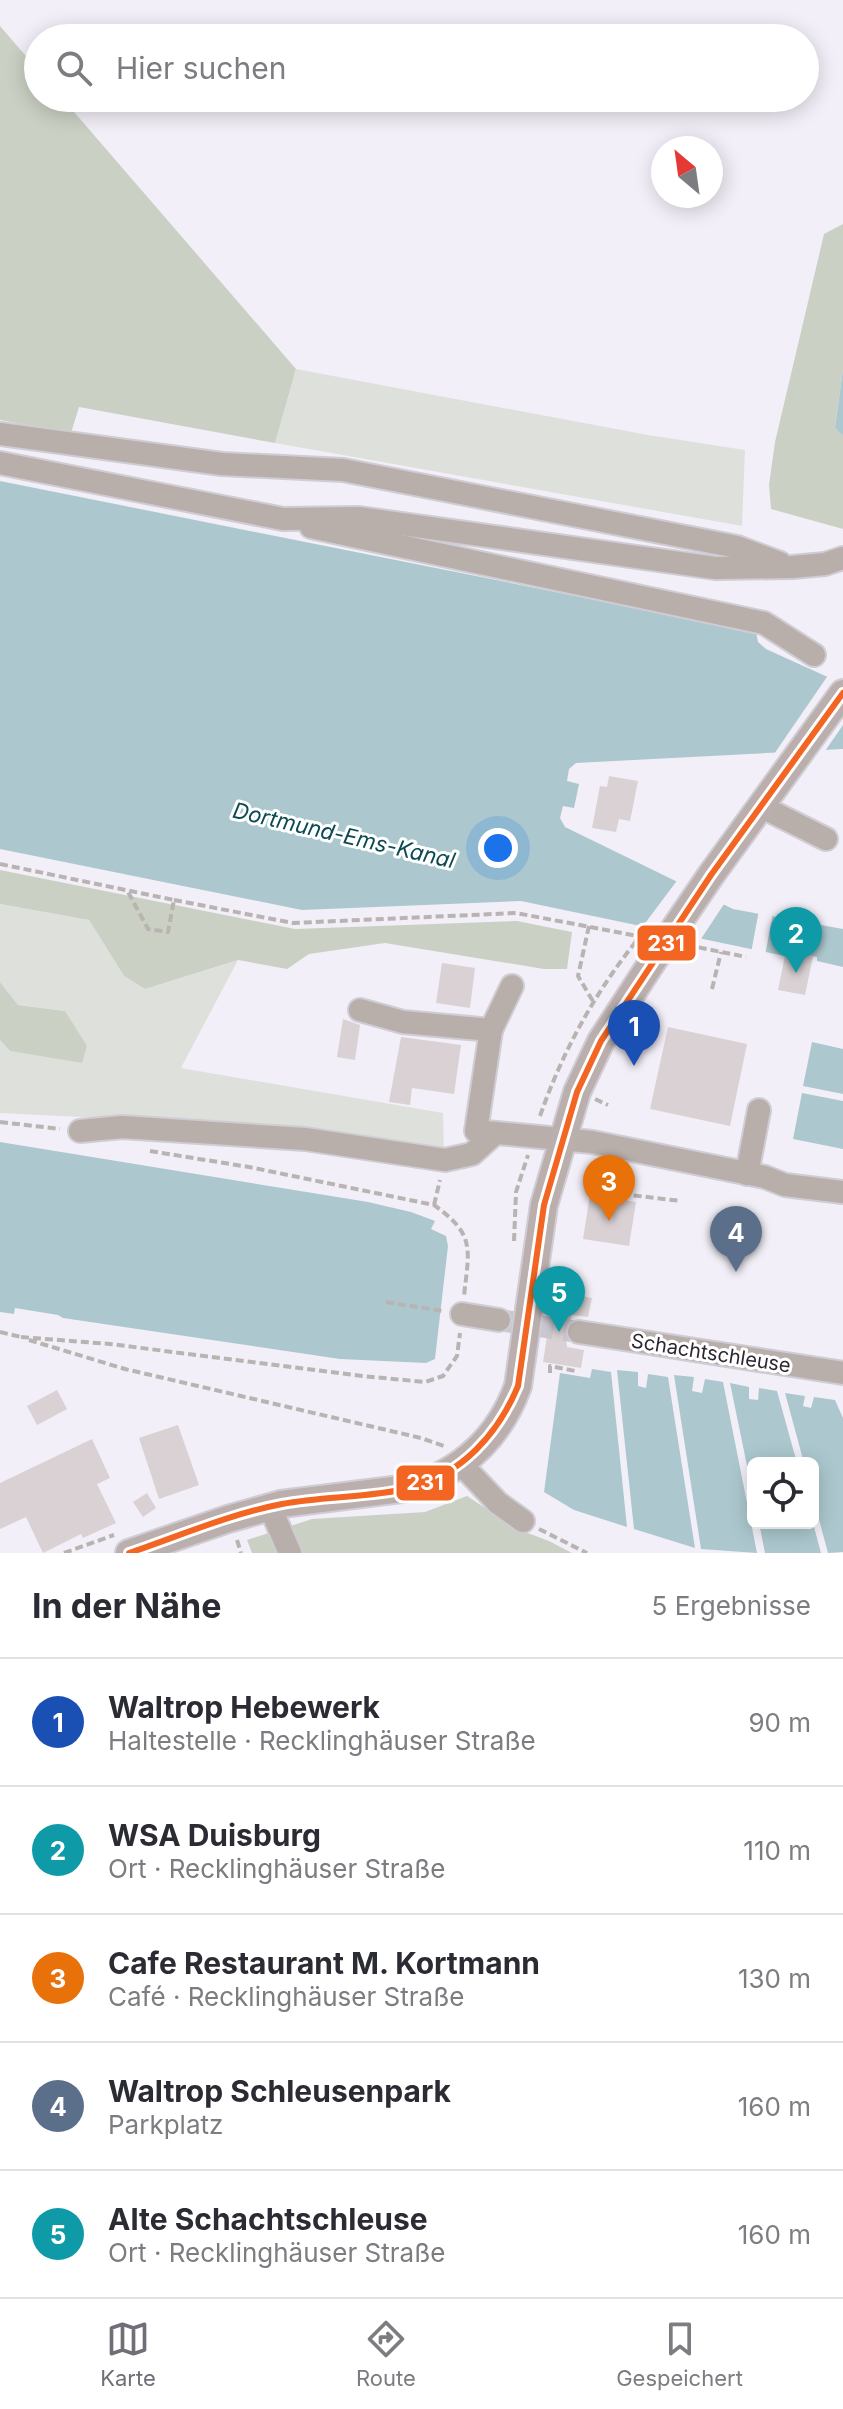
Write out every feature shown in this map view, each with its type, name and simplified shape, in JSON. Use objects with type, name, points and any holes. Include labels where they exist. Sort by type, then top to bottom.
[{"type":"main road","points":[[129,1553],[270,1507],[427,1483],[455,1456],[491,1437],[512,1404],[522,1368],[544,1205],[577,1092],[601,1041],[711,875],[843,693]]},
{"type":"street","points":[[0,434],[222,464],[343,470],[737,547],[792,567]]},
{"type":"street","points":[[0,463],[283,519],[360,539],[764,623],[814,655]]},
{"type":"street","points":[[283,519],[359,518],[715,568],[792,567],[825,564],[843,558]]},
{"type":"street","points":[[762,807],[826,839]]},
{"type":"street","points":[[512,986],[491,1030],[476,1131],[493,1135],[563,1138],[618,1147],[785,1185],[843,1192]]},
{"type":"street","points":[[360,1010],[403,1022],[491,1030]]},
{"type":"street","points":[[747,1174],[759,1110]]},
{"type":"street","points":[[80,1131],[122,1127],[305,1139],[445,1160],[472,1154],[493,1135]]},
{"type":"street","points":[[462,1314],[499,1320]]},
{"type":"street","name":"Schachtschleuse","points":[[579,1332],[843,1373]]},
{"type":"street","points":[[455,1456],[498,1503],[523,1521]]},
{"type":"street","points":[[270,1507],[290,1553]]},
{"type":"path","points":[[0,864],[293,923],[516,913],[589,926],[578,976],[594,1003]]},
{"type":"path","points":[[127,890],[148,929],[168,932],[174,900]]},
{"type":"path","points":[[712,989],[721,952]]},
{"type":"path","points":[[0,1122],[80,1131]]},
{"type":"path","points":[[618,1147],[613,1193],[681,1201]]},
{"type":"path","points":[[21,1337],[110,1344],[425,1382],[443,1376],[457,1356],[469,1251],[464,1232],[453,1218],[434,1205],[249,1167],[141,1150]]},
{"type":"path","points":[[386,1302],[435,1310]]},
{"type":"path","points":[[0,1332],[125,1369],[421,1438],[455,1456]]},
{"type":"path","points":[[550,1373],[550,1366],[575,1371]]},
{"type":"path","points":[[455,1456],[457,1438]]},
{"type":"path","points":[[436,1454],[455,1456]]},
{"type":"path","points":[[523,1521],[587,1553]]},
{"type":"path","points":[[64,1553],[99,1540]]},
{"type":"shaded area","points":[[0,26],[24,54],[24,112],[74,112],[296,369],[275,443],[79,407],[71,433],[0,420]]},
{"type":"shaded area","points":[[843,224],[843,369],[835,426],[843,436],[843,529],[771,509],[769,485],[775,442],[824,234]]},
{"type":"shaded area","points":[[296,369],[648,435],[745,450],[742,526],[275,443]]},
{"type":"shaded area","points":[[0,870],[295,929],[517,921],[572,932],[567,969],[544,969],[385,943],[309,954],[287,969],[238,960],[145,989],[124,976],[89,920],[0,904]]},
{"type":"shaded area","points":[[0,904],[89,920],[124,976],[145,989],[238,960],[181,1068],[443,1113],[444,1154],[268,1131],[0,1113],[0,1040],[10,1051],[65,1011],[18,1005],[0,982]]},
{"type":"shaded area","points":[[0,982],[18,1005],[65,1011],[87,1046],[82,1063],[10,1051],[0,1040]]},
{"type":"shaded area","points":[[467,1496],[517,1529],[572,1553],[252,1553],[247,1540],[312,1519],[425,1512]]},
{"type":"water","points":[[843,369],[843,436],[835,427]]},
{"type":"water","name":"Dortmund-Ems-Kanal","points":[[0,481],[756,632],[758,642],[766,649],[843,684],[843,749],[576,763],[569,769],[567,781],[579,784],[574,808],[563,806],[560,818],[565,827],[733,909],[843,929],[843,967],[817,961],[817,957],[787,951],[785,956],[521,901],[302,910],[0,849]]},
{"type":"water","points":[[812,1042],[843,1049],[843,1094],[803,1086]]},
{"type":"water","points":[[802,1093],[843,1101],[843,1149],[793,1139]]},
{"type":"water","points":[[0,1142],[368,1202],[435,1221],[431,1229],[446,1236],[448,1246],[435,1359],[426,1363],[340,1359],[63,1318],[15,1308],[14,1314],[0,1312]]},
{"type":"water","points":[[592,1369],[611,1372],[627,1527],[574,1510],[544,1492],[560,1373],[590,1378]]},
{"type":"water","points":[[617,1370],[638,1372],[638,1386],[646,1388],[648,1374],[668,1377],[695,1548],[634,1529]]},
{"type":"water","points":[[674,1375],[694,1377],[692,1391],[702,1393],[705,1379],[723,1382],[747,1503],[747,1529],[752,1529],[757,1553],[701,1549]]},
{"type":"water","points":[[730,1383],[749,1387],[749,1399],[758,1400],[759,1388],[777,1391],[795,1457],[747,1457],[747,1466]]},
{"type":"water","points":[[785,1393],[805,1396],[803,1406],[811,1408],[814,1397],[835,1400],[843,1418],[843,1552],[828,1553],[819,1519],[819,1457],[802,1457]]},
{"type":"water","points":[[760,1529],[815,1529],[821,1553],[765,1553]]},
{"type":"pier","points":[[829,674],[843,680],[843,725],[823,754],[772,757]]},
{"type":"pier","points":[[679,878],[726,901],[699,942],[640,930]]},
{"type":"pier","points":[[759,910],[773,913],[765,955],[751,953]]},
{"type":"building","points":[[609,776],[638,781],[630,821],[619,819],[616,832],[592,828],[600,786],[607,787]]},
{"type":"building","points":[[786,951],[813,956],[805,995],[778,990]]},
{"type":"building","points":[[442,963],[475,968],[470,1008],[436,1003]]},
{"type":"building","points":[[343,1019],[360,1025],[355,1060],[337,1057]]},
{"type":"building","points":[[668,1027],[747,1044],[730,1126],[650,1109]]},
{"type":"building","points":[[401,1037],[461,1045],[454,1094],[412,1088],[410,1105],[389,1102]]},
{"type":"building","points":[[590,1195],[636,1202],[629,1246],[583,1239]]},
{"type":"building","points":[[554,1292],[592,1298],[588,1317],[572,1315],[565,1331],[567,1347],[584,1350],[581,1368],[543,1362]]},
{"type":"building","points":[[57,1390],[67,1409],[37,1425],[27,1406]]},
{"type":"building","points":[[178,1425],[199,1485],[159,1499],[139,1438]]},
{"type":"building","points":[[92,1439],[110,1478],[97,1484],[116,1523],[83,1538],[81,1534],[43,1553],[26,1517],[0,1529],[0,1483]]},
{"type":"building","points":[[147,1493],[156,1508],[143,1517],[133,1502]]},
{"type":"tunnel","points":[[499,1320],[579,1332]]},
{"type":"transit line","name":"231","points":[[129,1553],[263,1508],[298,1501],[379,1494],[429,1482],[462,1462],[489,1436],[518,1386],[544,1205],[577,1092],[601,1041],[711,875],[843,693]]},
{"type":"place","name":"WSA Duisburg","points":[[796,973]]},
{"type":"place","name":"Waltrop Hebewerk","points":[[634,1066]]},
{"type":"place","name":"Cafe Restaurant M. Kortmann","points":[[609,1221]]},
{"type":"place","name":"Waltrop Schleusenpark","points":[[736,1272]]},
{"type":"place","name":"Alte Schachtschleuse","points":[[559,1332]]}]
